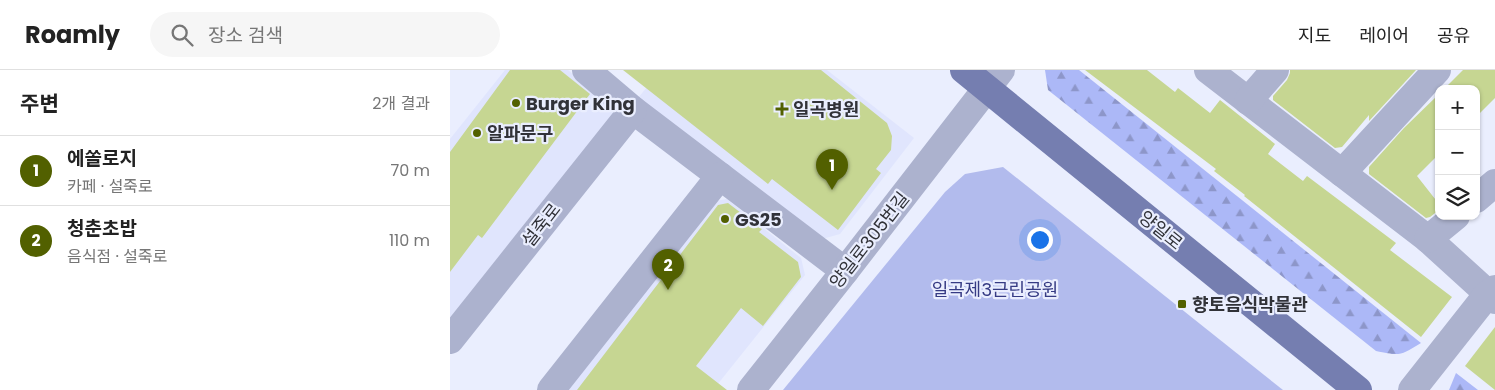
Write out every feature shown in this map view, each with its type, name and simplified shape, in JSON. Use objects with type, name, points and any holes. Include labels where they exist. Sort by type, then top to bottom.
[{"type":"main road","name":"양일로","points":[[964,70],[994,79],[1358,390]]},
{"type":"street","points":[[586,70],[633,110],[845,271]]},
{"type":"street","points":[[1208,70],[1428,239],[1492,295],[1412,390]]},
{"type":"street","points":[[1248,101],[1275,70]]},
{"type":"street","points":[[1342,173],[1437,70]]},
{"type":"street","name":"양일로305번길","points":[[751,390],[994,79]]},
{"type":"street","name":"설죽로","points":[[450,340],[633,110]]},
{"type":"street","points":[[551,390],[720,176]]},
{"type":"street","points":[[1480,196],[1495,184]]},
{"type":"street","points":[[1428,239],[1451,220]]},
{"type":"shaded area","points":[[505,70],[568,70],[616,109],[450,318],[450,139]]},
{"type":"shaded area","points":[[661,70],[827,70],[914,138],[840,234],[822,239],[638,98]]},
{"type":"shaded area","points":[[727,199],[801,258],[805,275],[713,390],[566,390],[715,201]]},
{"type":"green space","points":[[1045,70],[1079,70],[1421,343],[1400,354],[1376,351],[1048,90]]},
{"type":"green space","name":"일곡제3근린공원","points":[[1003,167],[1283,390],[783,390],[945,192],[965,174]]},
{"type":"green space","points":[[1456,373],[1478,390],[1449,390]]},
{"type":"building","points":[[510,70],[560,70],[590,94],[482,238],[478,235],[450,272],[450,152]]},
{"type":"building","points":[[623,70],[821,70],[887,123],[892,136],[891,150],[876,169],[881,173],[838,230],[772,179],[768,184]]},
{"type":"building","points":[[1085,70],[1147,70],[1175,92],[1178,88],[1210,113],[1220,100],[1275,144],[1268,154],[1303,181],[1307,176],[1396,243],[1390,250],[1452,297],[1421,337],[1244,196],[1214,171],[1216,169]]},
{"type":"building","points":[[1290,70],[1416,70],[1369,121],[1369,115],[1342,147],[1335,148],[1273,100],[1273,96],[1287,80]]},
{"type":"building","points":[[1463,70],[1495,70],[1495,98],[1480,113],[1480,85],[1448,85]]},
{"type":"building","points":[[1435,98],[1435,158],[1417,176],[1435,199],[1435,213],[1430,217],[1426,218],[1369,174],[1369,167],[1404,128]]},
{"type":"building","points":[[728,203],[762,229],[759,232],[798,262],[801,277],[763,326],[741,308],[696,366],[727,390],[577,390],[718,205]]},
{"type":"building","points":[[1495,327],[1495,390],[1465,366]]},
{"type":"place","name":"Burger King","points":[[516,103]]},
{"type":"place","name":"일곡병원","points":[[782,109]]},
{"type":"place","name":"알파문구","points":[[477,133]]},
{"type":"place","name":"에쏠로지","points":[[832,190]]},
{"type":"place","name":"GS25","points":[[725,219]]},
{"type":"place","name":"청춘초밥","points":[[668,290]]},
{"type":"place","name":"향토음식박물관","points":[[1182,304]]}]
